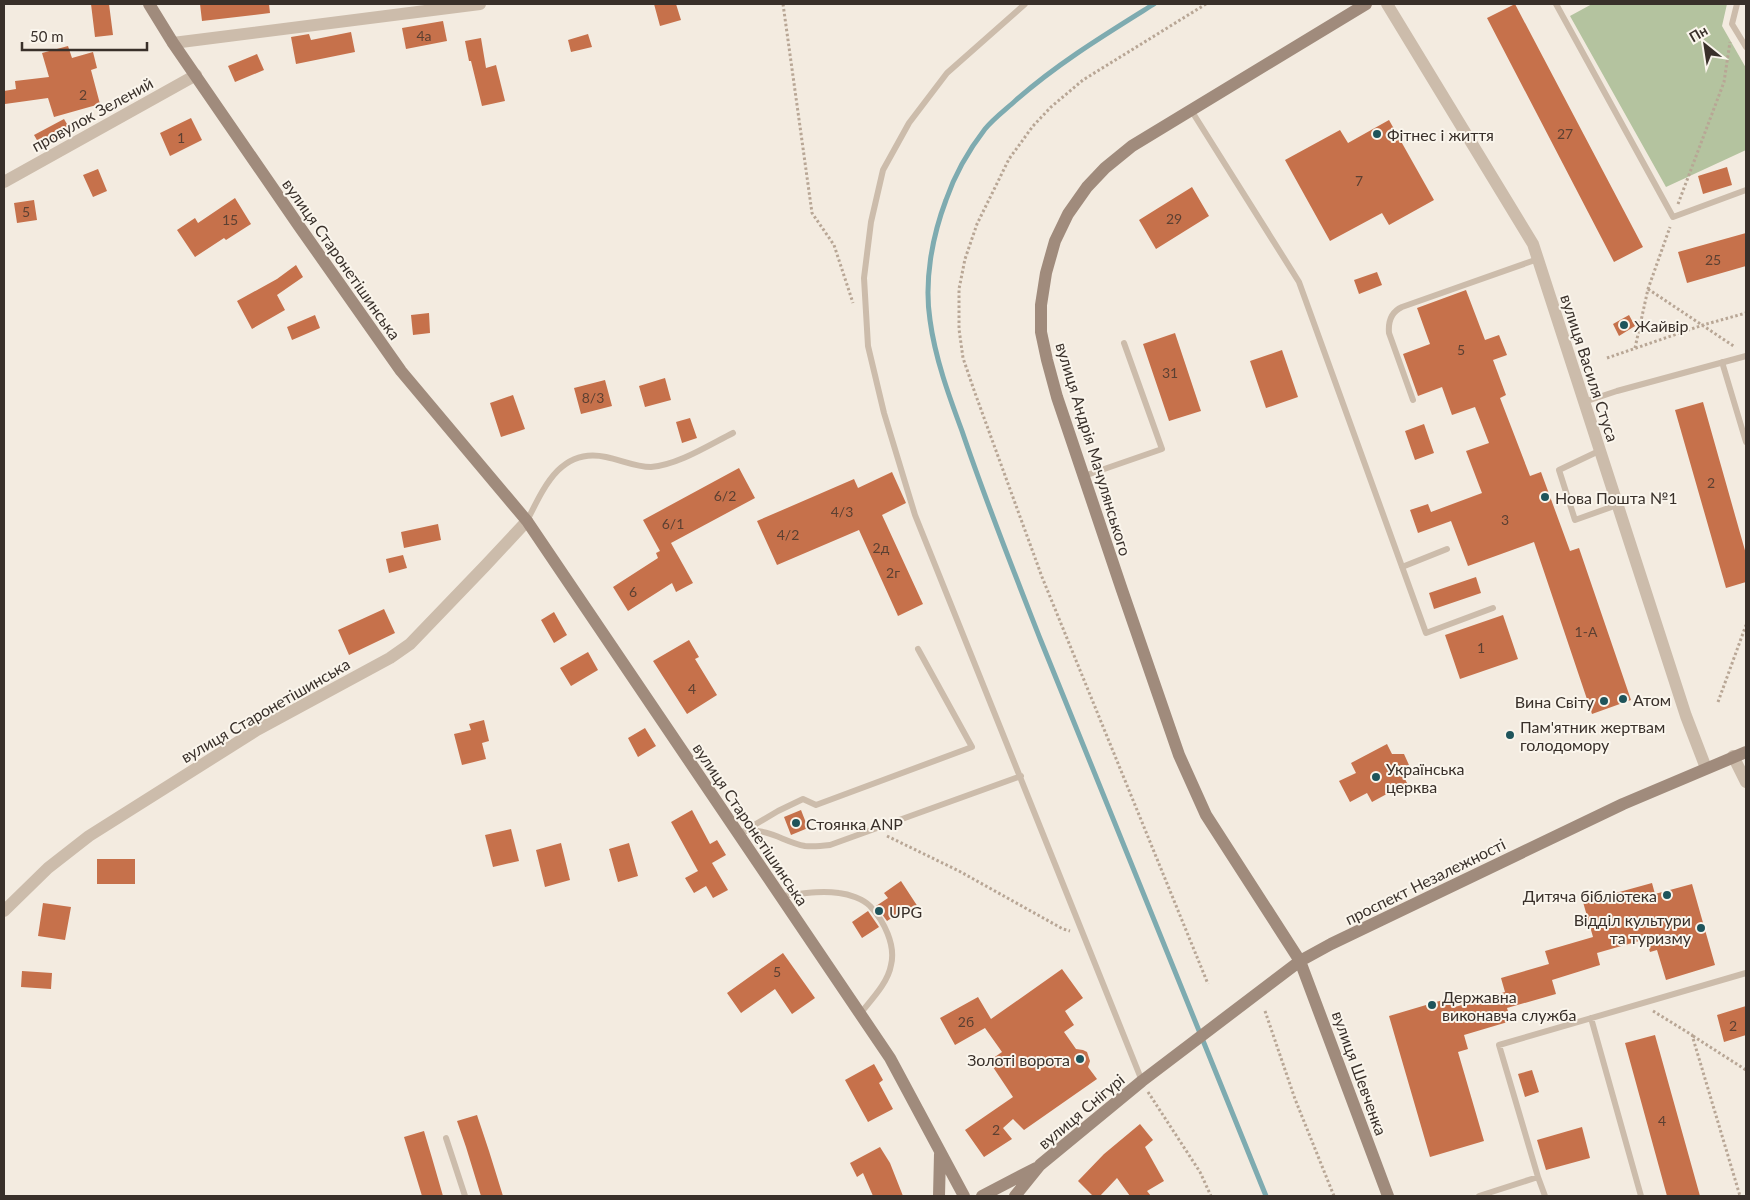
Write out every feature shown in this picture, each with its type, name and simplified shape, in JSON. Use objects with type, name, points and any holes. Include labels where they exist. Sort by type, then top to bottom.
[{"type":"main road","name":"вулиця Старонетішинська","points":[[149,4],[298,226],[401,371],[527,521],[890,1058],[964,1196]]},
{"type":"main road","name":"вулиця Андрія Мачулянського","points":[[1300,961],[1206,815],[1183,764],[1159,699],[1057,397],[1046,360],[1041,332],[1041,305],[1046,273],[1055,242],[1068,214],[1087,187],[1105,168],[1132,146],[1366,4]]},
{"type":"main road","name":"проспект Незалежності","points":[[1142,1081],[1300,961],[1331,944],[1623,804],[1746,752]]},
{"type":"main road","name":"вулиця Шевченка","points":[[1300,961],[1388,1196]]},
{"type":"main road","name":"вулиця Снігурі","points":[[1015,1196],[1040,1166],[1142,1081]]},
{"type":"main road","points":[[939,1196],[940,1151]]},
{"type":"main road","name":"вулиця Снігурі","points":[[982,1196],[1040,1166]]},
{"type":"street","points":[[174,42],[480,4]]},
{"type":"street","name":"вулиця Василя Стуса","points":[[1387,4],[1533,244],[1686,716],[1706,768]]},
{"type":"street","name":"провулок Зелений","points":[[4,182],[196,75]]},
{"type":"street","name":"вулиця Старонетішинська","points":[[4,911],[48,868],[89,836],[257,730],[390,658],[410,644],[527,521]]},
{"type":"street","points":[[1733,756],[1746,782]]},
{"type":"lane","points":[[1025,4],[947,73],[909,123],[883,170],[871,222],[864,278],[868,346],[884,413],[915,515],[1142,1081]]},
{"type":"lane","points":[[1556,4],[1673,217],[1746,190]]},
{"type":"lane","points":[[1737,4],[1732,24],[1746,47]]},
{"type":"lane","points":[[1191,110],[1299,282],[1426,632],[1493,608]]},
{"type":"lane","points":[[1413,400],[1390,332],[1389,322],[1393,313],[1402,307],[1538,259]]},
{"type":"lane","points":[[1084,476],[1162,449],[1124,343]]},
{"type":"lane","points":[[1584,402],[1617,391],[1746,356]]},
{"type":"lane","points":[[1722,362],[1746,442]]},
{"type":"lane","points":[[527,521],[551,478],[564,464],[576,458],[590,455],[651,467],[673,462],[733,433]]},
{"type":"lane","points":[[1599,451],[1559,470],[1575,520],[1617,505]]},
{"type":"lane","points":[[1402,567],[1447,549]]},
{"type":"lane","points":[[739,834],[803,799],[816,805],[972,747],[918,649]]},
{"type":"lane","points":[[739,834],[757,830],[795,843],[817,846],[830,844],[1021,776]]},
{"type":"lane","points":[[781,896],[817,892],[840,893],[859,898],[870,906],[889,934],[892,952],[891,966],[887,977],[860,1014]]},
{"type":"lane","points":[[1545,1196],[1499,1045],[1746,973]]},
{"type":"lane","points":[[1591,1018],[1641,1196]]},
{"type":"lane","points":[[446,1138],[465,1196]]},
{"type":"lane","points":[[1479,1196],[1538,1176]]},
{"type":"path","points":[[783,4],[812,213],[834,245],[855,310]]},
{"type":"path","points":[[1635,348],[1648,289],[1724,82],[1732,24]]},
{"type":"path","points":[[1648,289],[1739,349]]},
{"type":"path","points":[[1607,358],[1746,313]]},
{"type":"path","points":[[1718,702],[1746,625]]},
{"type":"path","points":[[873,829],[959,871],[1063,929],[1084,934]]},
{"type":"path","points":[[1641,1004],[1746,1070]]},
{"type":"path","points":[[1265,1011],[1295,1099],[1334,1196]]},
{"type":"path","points":[[1692,1035],[1740,1196]]},
{"type":"path","points":[[1142,1081],[1159,1112],[1200,1172],[1211,1196]]},
{"type":"green space","points":[[1592,4],[1727,4],[1722,26],[1746,68],[1746,150],[1666,187],[1570,16]]},
{"type":"building","points":[[91,4],[109,4],[113,35],[95,37]]},
{"type":"building","points":[[200,4],[269,4],[270,13],[202,21]]},
{"type":"building","points":[[654,4],[676,4],[681,20],[660,26]]},
{"type":"building","points":[[1515,4],[1643,247],[1614,262],[1487,18]]},
{"type":"building","points":[[443,21],[447,41],[406,49],[402,28]]},
{"type":"building","points":[[351,32],[355,52],[296,64],[291,37],[309,34],[311,40]]},
{"type":"building","points":[[588,34],[592,47],[571,52],[568,40]]},
{"type":"building","points":[[481,38],[486,68],[496,65],[505,101],[482,106],[465,41]]},
{"type":"building","points":[[68,46],[72,58],[93,52],[97,68],[91,70],[100,104],[54,117],[48,98],[5,104],[4,91],[16,89],[15,81],[49,77],[42,53]]},
{"type":"building","points":[[257,54],[264,70],[235,82],[228,66]]},
{"type":"building","points":[[191,118],[202,140],[170,156],[160,133]]},
{"type":"building","points":[[64,119],[71,131],[41,147],[34,135]]},
{"type":"building","points":[[1389,120],[1434,200],[1389,225],[1382,213],[1330,241],[1285,160],[1340,130],[1348,143]]},
{"type":"building","points":[[1727,167],[1732,185],[1703,194],[1698,176]]},
{"type":"building","points":[[98,169],[107,191],[93,197],[83,175]]},
{"type":"building","points":[[1192,187],[1209,216],[1156,249],[1139,220]]},
{"type":"building","points":[[235,198],[251,224],[226,240],[224,238],[195,257],[177,230],[195,218],[198,223]]},
{"type":"building","points":[[34,200],[37,220],[17,223],[14,203]]},
{"type":"building","points":[[1746,233],[1746,266],[1687,283],[1678,252]]},
{"type":"building","points":[[296,265],[303,277],[277,295],[285,310],[252,329],[237,301],[277,279]]},
{"type":"building","points":[[1377,272],[1382,285],[1359,294],[1354,280]]},
{"type":"building","points":[[1466,290],[1485,340],[1499,335],[1507,355],[1493,360],[1506,395],[1500,398],[1530,476],[1541,472],[1570,551],[1579,548],[1631,700],[1592,714],[1534,542],[1468,566],[1451,521],[1418,533],[1410,510],[1428,504],[1431,512],[1482,493],[1466,451],[1489,443],[1475,407],[1452,415],[1442,387],[1418,396],[1403,354],[1430,344],[1417,308]]},
{"type":"building","points":[[429,313],[430,333],[413,335],[411,315]]},
{"type":"building","points":[[315,315],[320,328],[292,340],[287,327]]},
{"type":"building","name":"Жайвір","points":[[1629,315],[1635,326],[1619,336],[1613,324]]},
{"type":"building","points":[[1175,333],[1201,411],[1169,421],[1143,344]]},
{"type":"building","points":[[1282,350],[1298,397],[1266,408],[1250,361]]},
{"type":"building","points":[[665,378],[671,400],[645,407],[639,386]]},
{"type":"building","points":[[605,380],[612,406],[581,414],[574,388]]},
{"type":"building","points":[[513,395],[525,429],[501,437],[490,403]]},
{"type":"building","points":[[1703,402],[1746,554],[1746,582],[1726,588],[1675,410]]},
{"type":"building","points":[[690,418],[697,438],[682,443],[676,422]]},
{"type":"building","points":[[1424,424],[1434,453],[1415,460],[1405,431]]},
{"type":"building","points":[[739,468],[755,498],[671,543],[693,583],[676,592],[672,583],[628,611],[613,587],[658,558],[656,553],[660,551],[643,520]]},
{"type":"building","points":[[892,472],[906,503],[882,515],[923,604],[898,616],[859,530],[777,565],[757,521],[854,479],[858,488]]},
{"type":"building","points":[[438,524],[441,540],[404,548],[401,532]]},
{"type":"building","points":[[403,555],[407,568],[389,573],[386,559]]},
{"type":"building","points":[[1476,577],[1481,593],[1434,609],[1429,593]]},
{"type":"building","points":[[384,609],[395,633],[349,655],[338,630]]},
{"type":"building","points":[[554,612],[567,635],[554,643],[541,620]]},
{"type":"building","points":[[1503,615],[1518,659],[1460,679],[1445,635]]},
{"type":"building","points":[[689,640],[699,657],[695,659],[717,695],[687,714],[653,661]]},
{"type":"building","points":[[588,652],[598,670],[571,686],[560,668]]},
{"type":"building","points":[[484,720],[489,741],[482,743],[486,759],[462,765],[454,734],[471,730],[469,724]]},
{"type":"building","points":[[645,728],[656,746],[638,757],[628,738]]},
{"type":"building","name":"Українська церква","points":[[1387,744],[1392,754],[1404,754],[1409,765],[1402,773],[1407,783],[1372,802],[1367,793],[1350,802],[1339,781],[1356,773],[1351,763]]},
{"type":"building","points":[[692,810],[710,844],[717,840],[726,855],[712,863],[728,890],[713,898],[706,886],[694,893],[685,878],[698,871],[671,822]]},
{"type":"building","name":"Стоянка ANP","points":[[801,810],[808,828],[791,835],[784,817]]},
{"type":"building","points":[[511,829],[519,861],[493,867],[485,835]]},
{"type":"building","points":[[561,843],[570,880],[545,887],[536,850]]},
{"type":"building","points":[[629,843],[638,876],[618,882],[609,849]]},
{"type":"building","points":[[97,859],[135,859],[135,884],[97,884]]},
{"type":"building","points":[[901,881],[918,907],[901,918],[898,914],[887,921],[876,906],[888,898],[884,893]]},
{"type":"building","points":[[1652,883],[1655,894],[1692,884],[1715,965],[1666,980],[1657,950],[1650,952],[1646,939],[1597,953],[1600,965],[1552,980],[1556,994],[1507,1008],[1511,1021],[1464,1035],[1468,1049],[1458,1052],[1484,1141],[1430,1157],[1389,1016],[1453,997],[1455,1007],[1505,992],[1501,978],[1549,964],[1545,951],[1593,937],[1583,902]]},
{"type":"building","points":[[43,903],[71,907],[65,940],[38,936]]},
{"type":"building","points":[[868,911],[879,927],[862,938],[852,922]]},
{"type":"building","points":[[783,953],[815,998],[792,1014],[775,989],[741,1013],[727,993]]},
{"type":"building","points":[[1062,969],[1083,998],[1065,1011],[1074,1025],[1064,1032],[1076,1049],[1087,1052],[1090,1061],[1088,1067],[1097,1079],[1024,1130],[1013,1119],[1003,1128],[1012,1139],[984,1157],[965,1130],[1013,1097],[989,1061],[1002,1052],[985,1028],[955,1045],[940,1018],[978,997],[991,1019]]},
{"type":"building","points":[[22,971],[52,973],[51,989],[21,987]]},
{"type":"building","points":[[1746,1006],[1746,1035],[1724,1042],[1717,1015]]},
{"type":"building","points":[[1655,1035],[1700,1196],[1667,1196],[1625,1043]]},
{"type":"building","points":[[874,1064],[883,1080],[879,1083],[893,1109],[868,1122],[845,1080]]},
{"type":"building","points":[[1532,1070],[1539,1092],[1525,1097],[1518,1074]]},
{"type":"building","points":[[477,1115],[503,1196],[481,1196],[457,1121]]},
{"type":"building","points":[[1140,1124],[1153,1140],[1145,1147],[1164,1181],[1147,1191],[1151,1196],[1130,1196],[1117,1178],[1100,1196],[1093,1196],[1078,1181],[1104,1154]]},
{"type":"building","points":[[1582,1127],[1590,1158],[1546,1170],[1537,1140]]},
{"type":"building","points":[[424,1131],[443,1196],[422,1196],[404,1137]]},
{"type":"building","points":[[880,1147],[890,1163],[903,1196],[873,1196],[863,1173],[857,1177],[850,1163]]},
{"type":"waterway","points":[[1154,4],[1048,74],[985,129],[958,172],[941,214],[933,244],[928,305],[932,334],[943,377],[1000,537],[1266,1196]]},
{"type":"place","name":"Фітнес і життя","points":[[1377,134]]},
{"type":"place","name":"Жайвір","points":[[1624,325]]},
{"type":"place","name":"Нова Пошта №1","points":[[1545,497]]},
{"type":"place","name":"Атом","points":[[1623,699]]},
{"type":"place","name":"Вина Світу","points":[[1604,701]]},
{"type":"place","name":"Пам'ятник жертвам голодомору","points":[[1510,735]]},
{"type":"place","name":"Українська церква","points":[[1376,777]]},
{"type":"place","name":"Стоянка ANP","points":[[796,823]]},
{"type":"place","name":"Дитяча бібліотека","points":[[1667,895]]},
{"type":"place","name":"UPG","points":[[879,911]]},
{"type":"place","name":"Відділ культури та туризму","points":[[1701,928]]},
{"type":"place","name":"Державна виконавча служба","points":[[1432,1005]]},
{"type":"place","name":"Золоті ворота","points":[[1080,1059]]}]
